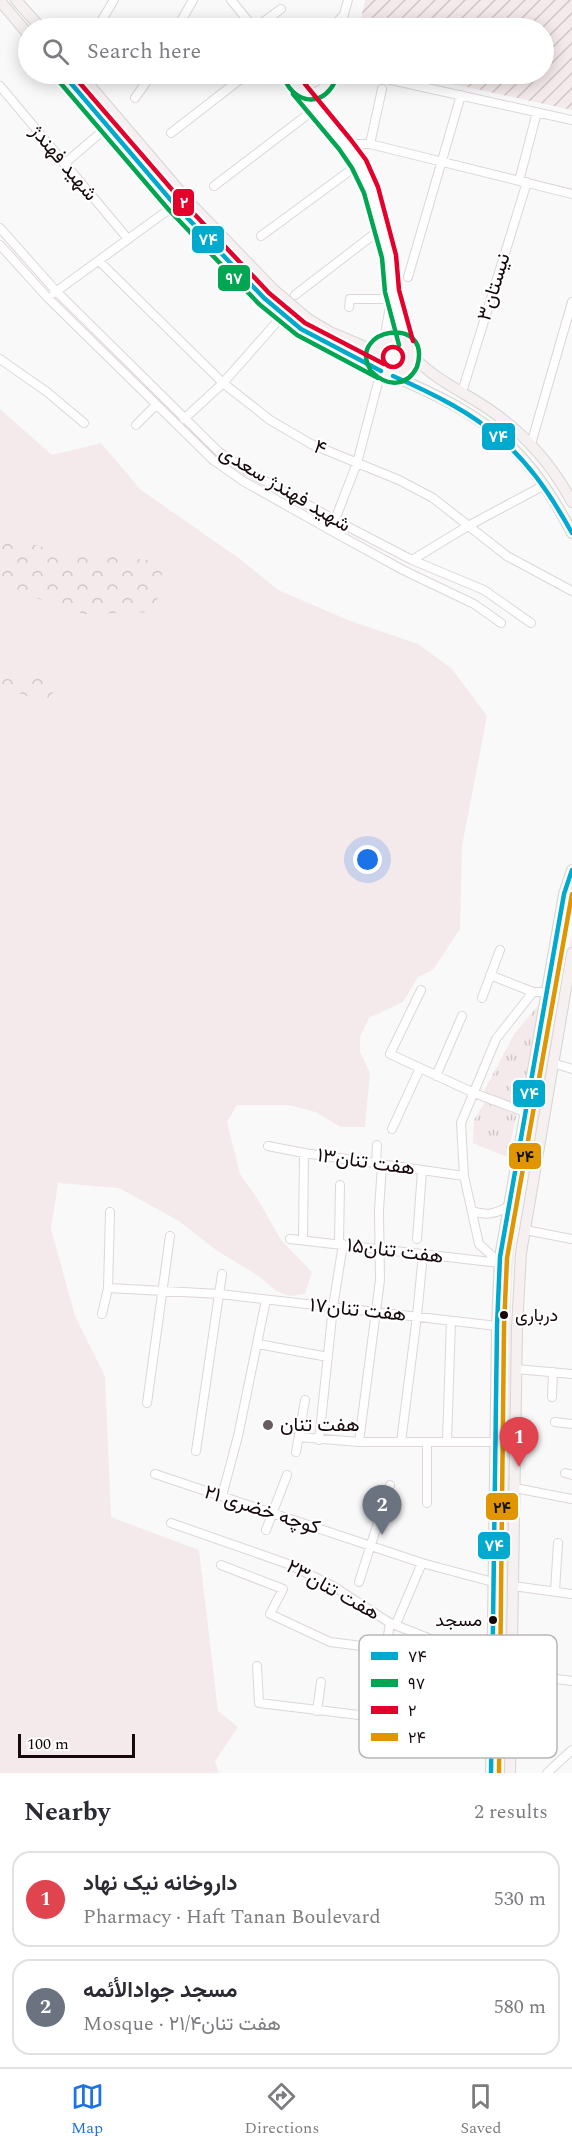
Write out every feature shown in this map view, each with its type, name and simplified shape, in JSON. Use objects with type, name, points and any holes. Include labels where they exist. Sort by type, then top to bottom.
[{"type":"main road","points":[[16,0],[32,18]]},
{"type":"main road","points":[[0,1],[18,22]]},
{"type":"main road","points":[[72,84],[175,205],[264,298],[301,329],[324,343],[381,371],[438,395],[485,423],[508,441],[524,458],[551,494],[572,533]]},
{"type":"main road","points":[[89,84],[190,203],[273,289],[308,319],[330,332],[375,351]]},
{"type":"main road","points":[[381,371],[375,362],[375,351],[384,341],[395,339],[406,343],[412,355],[426,370],[491,411],[531,444],[551,468],[572,502]]},
{"type":"main road","points":[[393,376],[405,372],[412,355]]},
{"type":"main road","points":[[494,1635],[495,1442],[500,1263],[514,1170],[564,894],[572,870]]},
{"type":"main road","points":[[513,1635],[519,1272],[572,953]]},
{"type":"main road","points":[[514,1170],[534,1173]]},
{"type":"main road","points":[[491,1758],[491,1773]]},
{"type":"main road","points":[[510,1758],[510,1773]]},
{"type":"street","points":[[103,18],[114,0]]},
{"type":"street","points":[[185,18],[193,0]]},
{"type":"street","points":[[231,0],[246,18]]},
{"type":"street","points":[[344,18],[348,0]]},
{"type":"street","points":[[268,18],[281,9]]},
{"type":"street","points":[[341,18],[345,14]]},
{"type":"street","points":[[135,98],[145,84]]},
{"type":"street","points":[[171,134],[235,84]]},
{"type":"street","points":[[214,186],[254,155],[317,112],[320,91],[324,84]]},
{"type":"street","points":[[410,84],[572,120]]},
{"type":"street","name":"شهید فهندژ","points":[[0,86],[4,98],[128,239]]},
{"type":"street","points":[[296,86],[309,93],[320,91]]},
{"type":"street","points":[[296,86],[345,144],[359,164],[371,190],[389,257],[392,295],[406,343]]},
{"type":"street","points":[[370,144],[382,89]]},
{"type":"street","points":[[408,277],[461,95]]},
{"type":"street","name":"۳نیستان","points":[[462,392],[523,182],[537,112]]},
{"type":"street","points":[[64,164],[98,135]]},
{"type":"street","points":[[345,144],[370,144],[572,194]]},
{"type":"street","points":[[261,236],[359,164]]},
{"type":"street","points":[[48,298],[175,205]]},
{"type":"street","name":"شهید فهندژ سعدی","points":[[0,228],[56,291],[219,452],[249,472],[335,520],[412,560],[484,590],[531,623]]},
{"type":"street","points":[[295,295],[382,228]]},
{"type":"street","name":"شهید فهندژ سعدی","points":[[1,248],[48,298],[213,460],[243,481],[403,570],[474,604],[501,623]]},
{"type":"street","name":"۴","points":[[99,261],[223,383],[270,420],[310,444],[399,480],[433,498],[507,556],[572,591]]},
{"type":"street","points":[[349,307],[350,299],[392,295]]},
{"type":"street","points":[[384,341],[392,295]]},
{"type":"street","points":[[531,444],[572,302]]},
{"type":"street","points":[[184,419],[223,383],[283,315]]},
{"type":"street","points":[[0,359],[47,392],[84,423]]},
{"type":"street","points":[[330,530],[357,463],[381,371]]},
{"type":"street","points":[[136,425],[156,405]]},
{"type":"street","points":[[412,560],[468,526],[539,488]]},
{"type":"street","points":[[482,998],[500,950]]},
{"type":"street","points":[[490,975],[533,992],[547,992]]},
{"type":"street","points":[[421,990],[390,1054],[474,1093],[525,1112]]},
{"type":"street","points":[[500,1263],[479,1244],[464,1176],[461,1123],[496,1039],[533,992]]},
{"type":"street","points":[[436,1076],[462,1016]]},
{"type":"street","points":[[553,1063],[572,1069]]},
{"type":"street","points":[[392,1129],[420,1068]]},
{"type":"street","points":[[359,1442],[380,1280],[377,1145]]},
{"type":"street","name":"۱۳هفت تنان","points":[[268,1146],[379,1165],[464,1176]]},
{"type":"street","points":[[303,1240],[304,1153]]},
{"type":"street","points":[[417,1239],[422,1171]]},
{"type":"street","points":[[320,1440],[341,1244],[340,1185]]},
{"type":"street","points":[[472,1211],[489,1214],[508,1206]]},
{"type":"street","points":[[102,1314],[108,1288],[110,1212]]},
{"type":"street","points":[[525,1230],[572,1239]]},
{"type":"street","points":[[147,1403],[170,1236]]},
{"type":"street","name":"هفت تنان۱۵","points":[[290,1239],[500,1263]]},
{"type":"street","points":[[401,1442],[423,1254]]},
{"type":"street","points":[[196,1451],[222,1274]]},
{"type":"street","name":"هفت تنان۱۷","points":[[108,1288],[219,1294],[497,1326]]},
{"type":"street","points":[[222,1496],[238,1436],[266,1300]]},
{"type":"street","points":[[447,1442],[451,1321]]},
{"type":"street","points":[[258,1344],[328,1356]]},
{"type":"street","points":[[516,1369],[572,1374]]},
{"type":"street","points":[[552,1397],[553,1372]]},
{"type":"street","points":[[296,1452],[305,1400]]},
{"type":"street","points":[[555,1422],[572,1424]]},
{"type":"street","points":[[299,1437],[359,1442],[495,1442]]},
{"type":"street","points":[[427,1442],[427,1503]]},
{"type":"street","name":"کوچه خضری ۲۱","points":[[155,1474],[422,1563],[493,1582]]},
{"type":"street","points":[[266,1530],[287,1475]]},
{"type":"street","points":[[359,1582],[390,1485]]},
{"type":"street","points":[[515,1488],[572,1499]]},
{"type":"street","name":"هفت تنان۲۳","points":[[171,1523],[288,1564],[333,1586],[393,1623],[421,1635]]},
{"type":"street","points":[[555,1591],[558,1543]]},
{"type":"street","points":[[390,1635],[393,1623],[422,1563]]},
{"type":"street","points":[[221,1565],[283,1589],[270,1614],[330,1642],[359,1646]]},
{"type":"street","points":[[513,1586],[572,1594]]},
{"type":"street","points":[[257,1666],[259,1703],[359,1715]]},
{"type":"street","points":[[557,1679],[572,1681]]},
{"type":"street","points":[[317,1711],[321,1682]]},
{"type":"street","points":[[547,1773],[572,1750]]},
{"type":"green space","points":[[365,0],[572,0],[572,110],[454,84],[554,84],[554,18],[361,18]]},
{"type":"green space","points":[[0,409],[52,455],[101,443],[141,490],[240,559],[278,590],[348,620],[418,644],[452,669],[487,716],[462,846],[460,929],[433,970],[418,977],[403,1002],[369,1018],[360,1037],[360,1052],[370,1073],[365,1127],[341,1127],[315,1112],[289,1105],[237,1105],[227,1122],[240,1174],[281,1240],[312,1272],[305,1294],[290,1296],[276,1291],[260,1277],[216,1250],[179,1221],[119,1188],[58,1183],[51,1229],[75,1316],[105,1376],[111,1517],[199,1550],[218,1711],[238,1727],[215,1761],[219,1773],[0,1773]]},
{"type":"green space","points":[[0,534],[45,548],[164,562],[155,612],[84,614],[0,586]]},
{"type":"green space","points":[[0,666],[58,684],[46,704],[0,685]]},
{"type":"green space","points":[[572,937],[572,951],[529,1161],[524,1160]]},
{"type":"green space","points":[[541,1002],[520,1106],[484,1091],[515,1033]]},
{"type":"green space","points":[[485,1102],[517,1114],[507,1157],[473,1143],[474,1120]]},
{"type":"green space","points":[[521,1185],[524,1188],[517,1227],[511,1306],[507,1635],[503,1635],[507,1457],[506,1305],[514,1215]]},
{"type":"green space","points":[[500,1758],[505,1758],[505,1773],[500,1773]]},
{"type":"transit line","name":"۹۷","points":[[61,84],[169,210],[259,304],[297,335],[378,378]]},
{"type":"transit line","name":"۷۴","points":[[72,84],[175,205],[264,298],[301,329],[381,371]]},
{"type":"transit line","name":"۲","points":[[81,84],[181,200],[269,293],[305,323],[384,364]]},
{"type":"transit line","name":"۹۷","points":[[287,84],[296,94],[311,100],[326,93],[333,84]]},
{"type":"transit line","name":"۲","points":[[305,84],[366,160],[378,187],[396,255],[399,290],[413,341]]},
{"type":"transit line","name":"۹۷","points":[[293,94],[339,149],[352,168],[364,193],[382,258],[385,292],[399,345]]},
{"type":"transit line","name":"۹۷","points":[[370,369],[366,355],[370,344],[379,337],[391,333],[403,333],[413,339],[419,350],[417,367],[413,374],[396,383],[384,380],[372,372]]},
{"type":"transit line","name":"۲","points":[[393,347],[400,350],[403,357],[400,364],[393,367],[386,364],[383,357],[386,350],[393,347]]},
{"type":"transit line","name":"۷۴","points":[[393,376],[452,405],[498,436],[536,477],[572,533]]},
{"type":"transit line","name":"۷۴","points":[[493,1635],[500,1257],[564,894],[572,870]]},
{"type":"transit line","name":"۲۴","points":[[501,1635],[504,1326],[507,1258],[572,894]]},
{"type":"transit line","name":"۷۴","points":[[491,1758],[491,1773]]},
{"type":"transit line","name":"۲۴","points":[[499,1758],[499,1773]]},
{"type":"place","name":"درباری","points":[[504,1315]]},
{"type":"place","name":"هفت تنان","points":[[268,1425]]},
{"type":"place","name":"داروخانه نیک نهاد","points":[[519,1467]]},
{"type":"place","name":"مسجد جوادالأئمه","points":[[382,1535]]},
{"type":"place","name":"مسجد","points":[[493,1620]]}]
